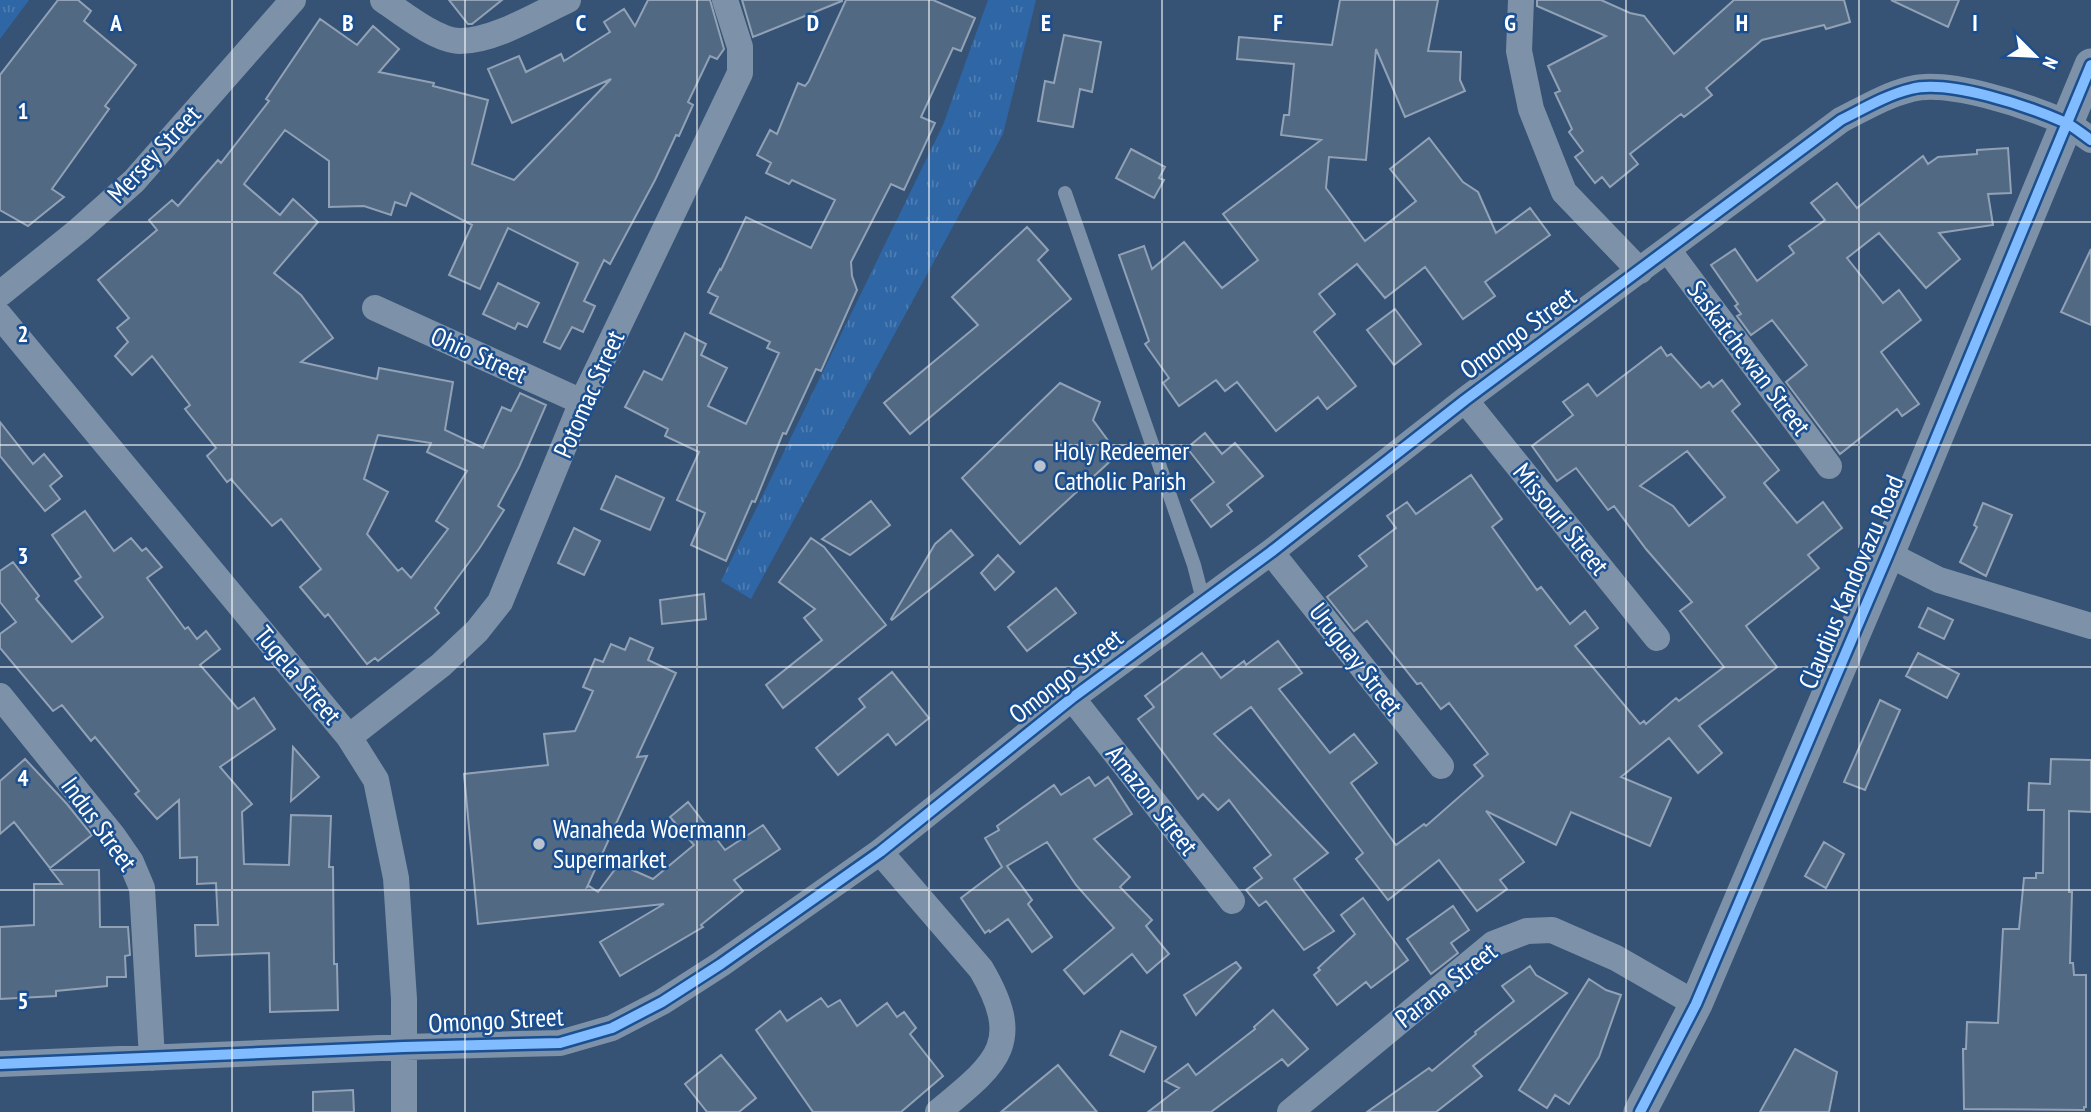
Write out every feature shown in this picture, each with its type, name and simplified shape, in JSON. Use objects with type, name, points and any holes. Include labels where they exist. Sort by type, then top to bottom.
[{"type":"street","name":"Mersey Street","points":[[0,294],[134,181],[293,0]]},
{"type":"street","points":[[391,2],[426,30],[459,42],[499,33],[568,0]]},
{"type":"street","name":"Potomac Street","points":[[349,737],[441,665],[477,631],[500,602],[582,402],[740,73],[740,47],[726,0]]},
{"type":"street","points":[[1521,0],[1519,51],[1531,109],[1564,192],[1640,271]]},
{"type":"street","name":"Claudius Kandovazu Road","points":[[1640,1112],[1696,1004],[1888,554],[2079,131],[2091,65]]},
{"type":"street","name":"Omongo Street","points":[[0,1064],[404,1047],[560,1044],[612,1028],[662,1002],[721,964],[880,852],[1072,698],[1270,552],[1465,400],[1841,120],[1913,88],[1946,87],[1996,98],[2079,131]]},
{"type":"street","name":"Saskatchewan Street","points":[[1668,250],[1829,466]]},
{"type":"street","name":"Ohio Street","points":[[375,309],[582,402]]},
{"type":"street","name":"Tugela Street","points":[[0,316],[349,737],[376,780],[394,865],[404,999],[404,1112]]},
{"type":"street","name":"Missouri Street","points":[[1465,400],[1657,638]]},
{"type":"street","name":"Uruguay Street","points":[[1270,552],[1441,766]]},
{"type":"street","points":[[1888,554],[1939,580],[2091,626]]},
{"type":"street","name":"Indus Street","points":[[0,696],[113,836],[138,875],[142,888],[152,1058]]},
{"type":"street","name":"Amazon Street","points":[[1072,698],[1232,901]]},
{"type":"street","points":[[880,852],[981,969],[1001,1012],[1004,1032],[998,1053],[976,1081],[939,1112]]},
{"type":"street","name":"Parana Street","points":[[1290,1112],[1493,944],[1527,930],[1552,930],[1579,941],[1616,958],[1696,1004]]},
{"type":"lane","points":[[1065,193],[1194,565],[1203,600]]},
{"type":"green space","points":[[0,0],[29,0],[0,39]]},
{"type":"green space","points":[[988,0],[1036,0],[1003,134],[751,599],[721,581],[943,125]]},
{"type":"building","points":[[58,0],[78,0],[91,11],[84,21],[136,65],[105,106],[109,109],[52,189],[64,197],[28,226],[0,210],[0,75]]},
{"type":"building","points":[[449,0],[502,0],[472,24],[468,24]]},
{"type":"building","points":[[648,0],[710,0],[724,49],[717,59],[710,56],[688,102],[693,105],[679,136],[676,135],[610,264],[604,260],[584,301],[595,306],[583,332],[572,327],[560,349],[544,342],[578,263],[508,228],[480,289],[449,275],[472,225],[411,193],[406,206],[395,202],[391,215],[364,206],[329,207],[329,161],[285,130],[244,184],[280,215],[293,199],[318,222],[274,273],[301,295],[333,338],[301,362],[377,379],[379,368],[453,382],[445,430],[483,448],[502,407],[511,411],[520,393],[546,405],[519,467],[498,506],[504,510],[435,608],[439,613],[378,661],[375,658],[367,664],[328,614],[325,617],[300,587],[321,569],[281,519],[272,526],[231,479],[227,482],[207,456],[216,448],[185,409],[190,405],[152,356],[132,375],[115,356],[128,342],[117,328],[129,318],[98,280],[157,230],[149,220],[172,200],[178,206],[218,160],[221,163],[269,101],[266,99],[320,19],[357,45],[373,26],[399,49],[379,72],[434,83],[433,86],[488,100],[472,164],[514,180],[611,79],[512,123],[488,69],[519,56],[526,72],[561,54],[564,61],[610,32],[604,22],[624,9],[635,26]],"holes":[[[378,435],[431,443],[427,452],[467,471],[436,521],[448,529],[411,578],[402,568],[398,571],[367,534],[388,492],[364,479]]]},
{"type":"building","points":[[742,0],[842,0],[842,1],[753,37]]},
{"type":"building","points":[[846,0],[933,0],[975,18],[961,51],[953,48],[921,117],[935,123],[904,190],[891,184],[851,262],[857,290],[821,371],[816,369],[786,434],[783,433],[755,502],[752,501],[726,561],[691,545],[705,513],[677,500],[699,452],[665,436],[668,429],[625,407],[644,371],[662,380],[685,333],[706,344],[701,355],[727,368],[708,406],[746,424],[779,353],[767,348],[770,342],[710,313],[718,297],[708,292],[746,217],[811,248],[835,200],[792,180],[789,184],[766,173],[771,163],[757,155],[770,130],[777,134],[798,83],[805,86],[809,81]]},
{"type":"building","points":[[1340,0],[1438,0],[1428,51],[1461,52],[1460,80],[1465,91],[1405,117],[1376,49],[1366,160],[1329,157],[1326,188],[1365,241],[1416,201],[1390,169],[1429,138],[1463,182],[1478,192],[1496,233],[1530,208],[1550,235],[1485,282],[1495,296],[1463,319],[1425,267],[1385,298],[1357,264],[1319,294],[1335,314],[1314,332],[1356,386],[1327,409],[1318,397],[1276,431],[1237,382],[1225,391],[1216,380],[1179,406],[1163,383],[1169,378],[1145,344],[1149,341],[1119,255],[1144,246],[1152,269],[1184,242],[1222,288],[1258,260],[1223,214],[1321,140],[1281,135],[1284,115],[1289,115],[1294,64],[1237,59],[1239,37],[1332,45]]},
{"type":"building","points":[[1537,0],[1601,0],[1644,16],[1674,54],[1734,0],[1844,0],[1850,22],[1826,29],[1824,25],[1762,40],[1706,88],[1712,95],[1684,117],[1681,114],[1630,154],[1638,164],[1610,187],[1602,177],[1595,183],[1575,157],[1583,151],[1569,132],[1572,129],[1555,93],[1560,91],[1548,66],[1606,36],[1537,6]]},
{"type":"building","points":[[1891,0],[1959,0],[1948,27]]},
{"type":"building","points":[[1064,35],[1101,42],[1092,92],[1080,89],[1073,127],[1038,121],[1045,81],[1054,83]]},
{"type":"building","points":[[2008,148],[2011,193],[1988,194],[1993,225],[1939,233],[1960,259],[1926,288],[1879,233],[1847,258],[1883,303],[1899,290],[1921,320],[1881,352],[1919,404],[1902,416],[1897,409],[1840,454],[1786,382],[1807,365],[1772,320],[1751,335],[1737,316],[1741,314],[1735,306],[1738,304],[1711,265],[1735,249],[1757,281],[1794,253],[1789,246],[1825,220],[1811,203],[1837,183],[1857,208],[1923,156],[1928,164],[1938,157]]},
{"type":"building","points":[[1131,149],[1165,167],[1159,178],[1164,180],[1154,198],[1116,178]]},
{"type":"building","points":[[1027,227],[1048,250],[1038,260],[1071,299],[910,434],[884,403],[978,325],[952,297]]},
{"type":"building","points":[[2091,249],[2091,325],[2061,312]]},
{"type":"building","points":[[498,283],[539,303],[527,327],[518,323],[515,329],[483,314]]},
{"type":"building","points":[[1395,309],[1421,344],[1394,365],[1367,330]]},
{"type":"building","points":[[1661,347],[1667,356],[1671,354],[1701,388],[1709,382],[1713,387],[1722,380],[1740,404],[1732,411],[1779,470],[1764,483],[1797,523],[1823,502],[1842,528],[1808,555],[1819,568],[1746,626],[1777,667],[1699,726],[1722,753],[1698,773],[1669,738],[1621,777],[1671,798],[1650,846],[1571,812],[1556,845],[1486,811],[1524,862],[1500,880],[1507,889],[1477,911],[1439,860],[1388,900],[1356,859],[1363,853],[1251,707],[1214,734],[1328,853],[1294,879],[1334,931],[1304,950],[1266,901],[1259,906],[1246,890],[1262,878],[1254,868],[1271,855],[1229,800],[1218,810],[1203,794],[1198,799],[1138,719],[1154,707],[1145,696],[1202,653],[1221,678],[1244,661],[1246,665],[1278,641],[1302,673],[1279,689],[1330,753],[1354,734],[1377,763],[1351,783],[1396,845],[1424,824],[1426,826],[1483,776],[1474,765],[1488,754],[1449,703],[1441,709],[1421,683],[1417,684],[1367,621],[1354,631],[1327,597],[1367,566],[1359,556],[1396,528],[1387,516],[1407,502],[1416,514],[1471,475],[1502,519],[1492,527],[1537,590],[1541,587],[1570,624],[1585,611],[1598,628],[1575,646],[1640,724],[1644,721],[1646,724],[1676,698],[1679,701],[1724,667],[1680,611],[1692,602],[1646,549],[1614,506],[1608,510],[1576,468],[1557,481],[1532,446],[1573,415],[1563,402],[1588,384],[1597,396]],"holes":[[[1687,451],[1725,497],[1689,526],[1673,506],[1640,486]]]},
{"type":"building","name":"Holy Redeemer Catholic Parish","points":[[1060,383],[1100,402],[1093,420],[1118,454],[1020,544],[962,478]]},
{"type":"building","points":[[0,422],[33,464],[44,454],[62,476],[50,486],[60,499],[45,511],[0,456]]},
{"type":"building","points":[[1205,433],[1222,454],[1235,443],[1263,476],[1227,505],[1232,511],[1211,527],[1191,500],[1214,482],[1187,448]]},
{"type":"building","points":[[616,476],[664,498],[650,530],[601,509]]},
{"type":"building","points":[[871,501],[890,525],[850,555],[822,539]]},
{"type":"building","points":[[1983,503],[2012,515],[1986,576],[1960,562],[1977,527],[1974,525]]},
{"type":"building","points":[[85,511],[114,551],[131,538],[142,551],[146,548],[162,567],[147,578],[185,629],[188,627],[197,639],[206,631],[220,649],[200,665],[238,709],[254,698],[275,729],[220,767],[252,804],[242,812],[244,864],[289,865],[291,815],[331,816],[329,867],[333,867],[334,964],[337,964],[338,1010],[270,1012],[269,953],[196,956],[195,925],[218,925],[216,883],[197,884],[197,857],[180,858],[179,800],[157,819],[135,794],[139,791],[95,737],[91,741],[62,705],[53,711],[0,648],[0,634],[16,622],[0,602],[0,571],[13,562],[39,596],[36,599],[72,642],[103,617],[75,581],[81,577],[52,535]]},
{"type":"building","points":[[574,528],[600,541],[584,575],[558,563]]},
{"type":"building","points":[[951,530],[973,555],[892,620],[935,544]]},
{"type":"building","points":[[811,538],[824,547],[886,625],[783,708],[766,685],[822,640],[804,618],[815,609],[779,582]]},
{"type":"building","points":[[998,555],[1014,572],[995,590],[981,573]]},
{"type":"building","points":[[1056,588],[1076,613],[1027,651],[1008,627]]},
{"type":"building","points":[[704,594],[706,619],[662,624],[660,600]]},
{"type":"building","points":[[1928,608],[1953,620],[1944,639],[1919,627]]},
{"type":"building","points":[[630,638],[653,648],[648,660],[676,673],[637,757],[647,756],[587,887],[598,892],[619,864],[653,879],[694,845],[670,817],[688,802],[725,850],[763,825],[780,849],[734,880],[743,891],[701,925],[703,927],[620,976],[600,942],[664,904],[478,924],[464,774],[548,765],[544,734],[575,731],[593,691],[583,687],[595,659],[603,662],[611,644],[625,650]]},
{"type":"building","points":[[1918,653],[1959,674],[1947,698],[1906,676]]},
{"type":"building","points":[[892,672],[929,718],[896,745],[888,734],[838,775],[816,748],[865,707],[859,699]]},
{"type":"building","points":[[1880,700],[1900,710],[1865,790],[1844,782]]},
{"type":"building","points":[[293,747],[319,777],[291,801]]},
{"type":"building","points":[[25,759],[92,835],[50,868],[14,822],[0,834],[0,781]]},
{"type":"building","points":[[2051,759],[2091,760],[2091,812],[2069,811],[2069,892],[2072,892],[2070,963],[2073,963],[2074,975],[2086,975],[2086,1107],[2084,1110],[1964,1109],[1963,1049],[1966,1049],[1967,1022],[1998,1023],[2003,929],[2019,929],[2024,878],[2036,878],[2036,873],[2043,873],[2044,810],[2028,810],[2029,783],[2050,784]]},
{"type":"building","points":[[1089,777],[1095,786],[1108,777],[1132,814],[1094,839],[1130,877],[1120,887],[1152,920],[1146,926],[1169,954],[1147,973],[1132,954],[1084,994],[1064,970],[1114,928],[1076,885],[1047,842],[1007,866],[1032,900],[1028,904],[1052,937],[1032,952],[1008,919],[985,933],[961,898],[1002,867],[985,838],[999,830],[997,826],[1054,785],[1061,795]]},
{"type":"building","points":[[1824,842],[1844,854],[1826,888],[1805,876]]},
{"type":"building","points":[[51,870],[99,870],[100,927],[128,927],[130,955],[125,956],[126,977],[107,977],[107,986],[56,991],[56,996],[0,999],[0,927],[34,925],[34,884],[62,884]]},
{"type":"building","points":[[1363,898],[1408,960],[1371,988],[1366,982],[1337,1005],[1314,975],[1320,970],[1318,968],[1355,934],[1341,915]]},
{"type":"building","points":[[1453,906],[1469,930],[1451,943],[1458,953],[1431,974],[1407,939]]},
{"type":"building","points":[[1236,962],[1241,968],[1196,1015],[1184,995]]},
{"type":"building","points":[[1530,966],[1536,975],[1567,993],[1473,1066],[1482,1076],[1436,1112],[1367,1112],[1429,1068],[1432,1071],[1514,1001],[1502,986]]},
{"type":"building","points":[[1589,979],[1606,990],[1621,995],[1599,1057],[1569,1104],[1555,1095],[1547,1108],[1519,1090]]},
{"type":"building","points":[[821,998],[828,1007],[840,1000],[857,1026],[887,1003],[897,1017],[904,1012],[916,1028],[910,1034],[943,1076],[901,1112],[813,1112],[756,1030],[780,1011],[787,1021]]},
{"type":"building","points":[[1273,1010],[1308,1049],[1288,1066],[1282,1059],[1211,1112],[1148,1112],[1179,1088],[1165,1081],[1188,1064],[1196,1075],[1255,1029],[1254,1027]]},
{"type":"building","points":[[1121,1031],[1156,1047],[1144,1072],[1110,1055]]},
{"type":"building","points":[[1795,1049],[1837,1072],[1829,1112],[1760,1112]]},
{"type":"building","points":[[721,1055],[756,1098],[739,1112],[707,1112],[685,1084]]},
{"type":"building","points":[[1058,1065],[1097,1112],[1001,1112]]},
{"type":"building","points":[[353,1090],[354,1112],[313,1112],[313,1092]]},
{"type":"cycle path","points":[[1640,1112],[1696,1004],[1888,554],[2091,65]]},
{"type":"cycle path","points":[[0,1064],[560,1043],[612,1028],[662,1002],[721,964],[880,852],[1072,698],[1271,552],[1465,400],[1841,120],[1911,89],[1945,88],[1988,96],[2030,109],[2067,124],[2091,140]]},
{"type":"place","name":"Holy Redeemer Catholic Parish","points":[[1040,466]]},
{"type":"place","name":"Wanaheda Woermann Supermarket","points":[[539,844]]}]
